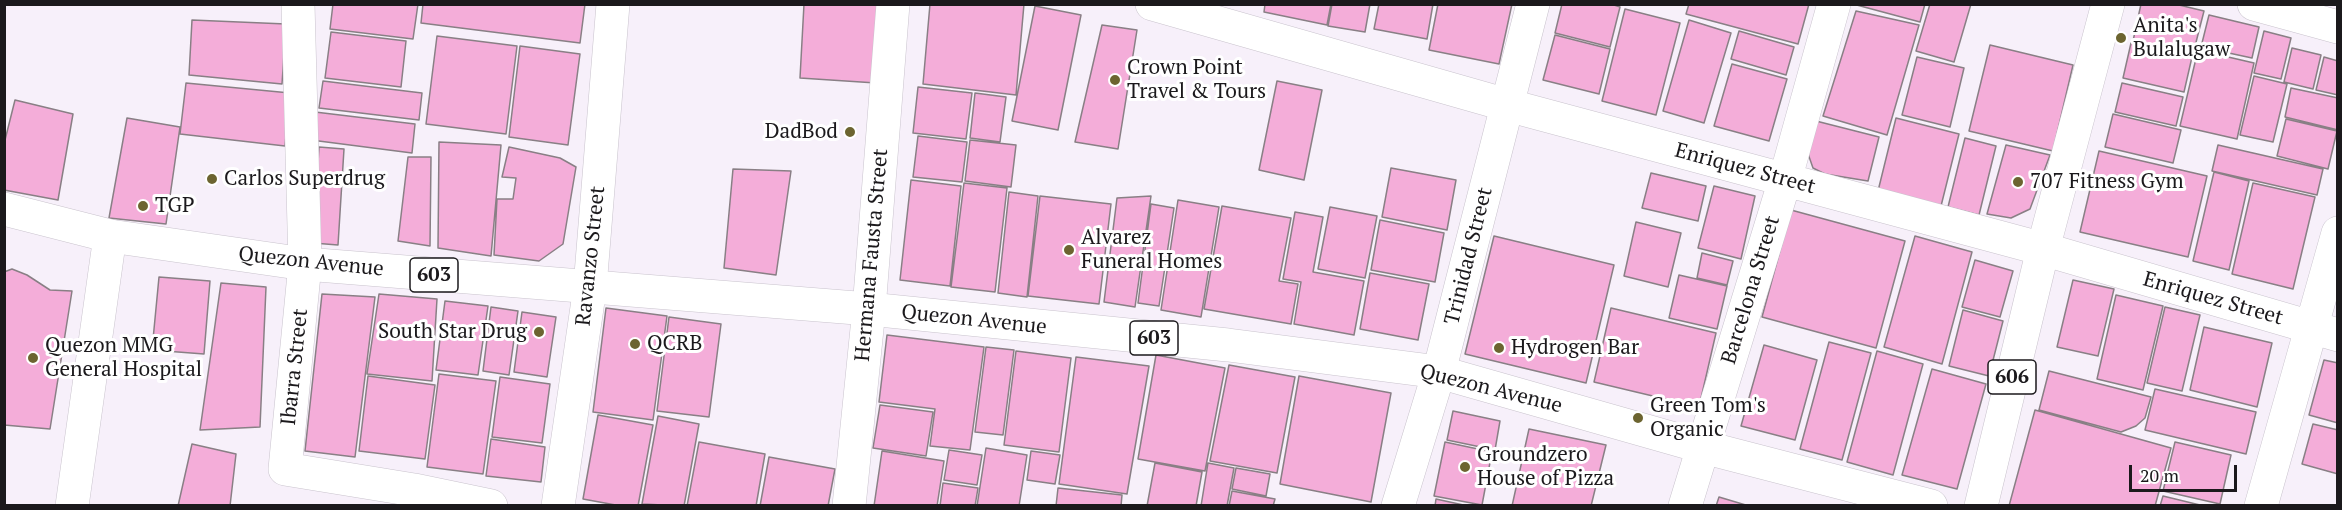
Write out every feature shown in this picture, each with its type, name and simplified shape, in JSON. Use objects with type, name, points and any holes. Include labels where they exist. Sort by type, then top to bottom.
[{"type":"street","name":"Ibarra Street","points":[[298,4],[305,264],[285,469],[410,498]]},
{"type":"street","name":"Ravanzo Street","points":[[558,506],[590,287],[613,4]]},
{"type":"street","name":"Hermana Fausta Street","points":[[849,506],[869,309],[893,4]]},
{"type":"street","name":"Enriquez Street","points":[[1152,4],[1507,105],[2043,249],[2324,331]]},
{"type":"street","name":"Trinidad Street","points":[[1398,506],[1439,372],[1533,4]]},
{"type":"street","name":"Barcelona Street","points":[[1685,506],[1785,180],[1834,4]]},
{"type":"street","name":"606","points":[[1981,506],[2043,249],[2108,4]]},
{"type":"street","points":[[2254,4],[2337,27]]},
{"type":"street","name":"Quezon Avenue","points":[[4,209],[110,236],[305,264],[869,309],[1228,345],[1439,372],[1703,447],[1931,506]]},
{"type":"street","points":[[2261,506],[2324,331],[2337,233]]},
{"type":"street","points":[[72,506],[110,236]]},
{"type":"street","points":[[410,498],[491,506]]},
{"type":"building","points":[[333,4],[418,4],[413,39],[330,29]]},
{"type":"building","points":[[423,4],[585,4],[580,43],[421,23]]},
{"type":"building","points":[[804,4],[883,4],[876,83],[800,78]]},
{"type":"building","points":[[930,4],[1024,4],[1016,95],[923,84]]},
{"type":"building","points":[[1265,4],[1331,4],[1327,25],[1264,12]]},
{"type":"building","points":[[1332,4],[1370,4],[1365,32],[1328,26]]},
{"type":"building","points":[[1379,4],[1433,4],[1427,39],[1374,29]]},
{"type":"building","points":[[1438,4],[1512,4],[1499,64],[1429,50]]},
{"type":"building","points":[[1562,4],[1611,4],[1620,7],[1610,47],[1555,33]]},
{"type":"building","points":[[1689,4],[1809,4],[1798,44],[1686,14]]},
{"type":"building","points":[[1853,4],[1925,4],[1920,22]]},
{"type":"building","points":[[1930,4],[1971,4],[1954,62],[1916,51]]},
{"type":"building","points":[[2141,4],[2175,4],[2204,11],[2193,54],[2133,41]]},
{"type":"building","points":[[1035,6],[1081,15],[1058,130],[1012,121]]},
{"type":"building","points":[[1625,9],[1680,23],[1656,115],[1602,101]]},
{"type":"building","points":[[1856,11],[1919,25],[1887,135],[1823,116]]},
{"type":"building","points":[[2209,15],[2259,27],[2252,58],[2201,47]]},
{"type":"building","points":[[192,20],[286,24],[282,84],[189,75]]},
{"type":"building","points":[[1689,20],[1731,33],[1704,123],[1663,111]]},
{"type":"building","points":[[1102,25],[1137,30],[1118,149],[1075,142]]},
{"type":"building","points":[[1739,31],[1794,47],[1786,75],[1731,59]]},
{"type":"building","points":[[2264,31],[2291,38],[2281,79],[2254,73]]},
{"type":"building","points":[[331,32],[406,41],[401,87],[325,78]]},
{"type":"building","points":[[1555,35],[1610,49],[1599,94],[1543,80]]},
{"type":"building","points":[[437,36],[517,46],[506,134],[426,124]]},
{"type":"building","points":[[2131,43],[2192,57],[2184,92],[2123,78]]},
{"type":"building","points":[[1990,45],[2073,65],[2053,151],[1969,131]]},
{"type":"building","points":[[520,46],[580,54],[568,145],[509,137]]},
{"type":"building","points":[[2292,48],[2321,55],[2313,89],[2284,82]]},
{"type":"building","points":[[2198,50],[2254,63],[2237,139],[2180,126]]},
{"type":"building","points":[[1917,57],[1964,68],[1950,127],[1902,115]]},
{"type":"building","points":[[2324,57],[2338,61],[2338,95],[2316,90]]},
{"type":"building","points":[[1732,64],[1787,79],[1769,141],[1714,126]]},
{"type":"building","points":[[2254,76],[2287,84],[2273,142],[2240,135]]},
{"type":"building","points":[[323,81],[422,93],[419,120],[319,108]]},
{"type":"building","points":[[1277,81],[1322,90],[1304,180],[1259,170]]},
{"type":"building","points":[[186,83],[290,93],[285,146],[180,134]]},
{"type":"building","points":[[2122,83],[2183,97],[2176,126],[2115,112]]},
{"type":"building","points":[[918,87],[972,93],[966,139],[913,133]]},
{"type":"building","points":[[2291,88],[2338,98],[2338,130],[2285,117]]},
{"type":"building","points":[[975,93],[1006,97],[1000,142],[970,138]]},
{"type":"building","points":[[15,100],[73,114],[58,200],[4,190],[4,144]]},
{"type":"building","points":[[315,112],[415,124],[412,153],[311,140]]},
{"type":"building","points":[[2113,114],[2181,130],[2173,163],[2105,147]]},
{"type":"building","points":[[127,118],[180,127],[166,224],[109,218]]},
{"type":"building","points":[[1896,118],[1959,134],[1941,206],[1878,191]]},
{"type":"building","points":[[2286,119],[2337,131],[2328,169],[2277,156]]},
{"type":"building","points":[[1816,121],[1879,137],[1868,181],[1825,174],[1813,168],[1806,148]]},
{"type":"building","points":[[918,136],[967,142],[962,182],[913,177]]},
{"type":"building","points":[[1965,138],[1996,146],[1979,215],[1948,207]]},
{"type":"building","points":[[970,140],[1016,145],[1011,187],[965,181]]},
{"type":"building","points":[[439,142],[501,145],[491,256],[438,248]]},
{"type":"building","name":"707 Fitness Gym","points":[[2006,145],[2050,155],[2030,209],[2011,218],[1987,214]]},
{"type":"building","points":[[2218,145],[2323,169],[2317,195],[2212,171]]},
{"type":"building","points":[[319,147],[344,149],[338,245],[313,243]]},
{"type":"building","points":[[509,147],[560,158],[576,167],[563,244],[539,261],[494,255],[497,199],[513,199],[516,178],[502,177]]},
{"type":"building","points":[[2099,151],[2207,176],[2188,257],[2080,232]]},
{"type":"building","points":[[408,157],[431,157],[430,246],[398,241]]},
{"type":"building","points":[[1391,168],[1456,180],[1447,230],[1382,217]]},
{"type":"building","points":[[733,169],[791,171],[776,275],[724,268]]},
{"type":"building","points":[[2214,172],[2249,181],[2229,270],[2193,261]]},
{"type":"building","points":[[1651,173],[1706,186],[1698,221],[1642,208]]},
{"type":"building","points":[[911,180],[961,186],[950,286],[900,280]]},
{"type":"building","points":[[964,183],[1007,188],[995,292],[951,287]]},
{"type":"building","points":[[2253,183],[2315,197],[2293,289],[2232,274]]},
{"type":"building","points":[[1714,186],[1755,196],[1741,259],[1698,248]]},
{"type":"building","points":[[1009,192],[1038,196],[1027,297],[998,293]]},
{"type":"building","name":"Alvarez Funeral Homes","points":[[1040,196],[1111,204],[1099,304],[1028,296]]},
{"type":"building","points":[[1151,196],[1135,307],[1104,302],[1117,198]]},
{"type":"building","points":[[1178,200],[1219,207],[1201,317],[1161,310]]},
{"type":"building","points":[[1151,204],[1174,208],[1159,306],[1138,303]]},
{"type":"building","points":[[1222,206],[1291,218],[1279,281],[1298,284],[1291,324],[1204,309]]},
{"type":"building","points":[[1330,207],[1377,216],[1365,278],[1318,269]]},
{"type":"building","points":[[1791,210],[1905,241],[1876,348],[1762,317]]},
{"type":"building","points":[[1295,212],[1323,217],[1313,272],[1364,281],[1354,335],[1294,324],[1301,282],[1283,279]]},
{"type":"building","points":[[1380,220],[1444,233],[1435,282],[1371,270]]},
{"type":"building","points":[[1636,222],[1681,233],[1668,287],[1624,276]]},
{"type":"building","points":[[1494,236],[1614,265],[1586,383],[1465,354]]},
{"type":"building","points":[[1915,236],[1972,252],[1942,364],[1884,347]]},
{"type":"building","points":[[1702,253],[1733,261],[1727,285],[1697,278]]},
{"type":"building","points":[[1975,260],[2013,271],[2000,317],[1962,307]]},
{"type":"building","name":"Quezon MMG General Hospital","points":[[12,269],[27,275],[50,290],[72,291],[50,429],[4,425],[4,272]]},
{"type":"building","points":[[1370,273],[1429,284],[1418,340],[1360,329]]},
{"type":"building","points":[[1679,275],[1727,286],[1717,329],[1669,318]]},
{"type":"building","points":[[159,277],[210,281],[204,354],[152,350]]},
{"type":"building","points":[[2073,280],[2114,289],[2098,356],[2057,347]]},
{"type":"building","points":[[221,283],[266,287],[260,427],[200,430]]},
{"type":"building","points":[[322,294],[375,297],[355,457],[305,451]]},
{"type":"building","points":[[379,294],[437,299],[432,381],[367,374]]},
{"type":"building","points":[[2116,295],[2163,306],[2143,390],[2097,379]]},
{"type":"building","points":[[445,301],[488,306],[478,375],[436,370]]},
{"type":"building","points":[[491,307],[518,311],[509,375],[483,371]]},
{"type":"building","points":[[2165,307],[2200,315],[2182,391],[2147,383]]},
{"type":"building","points":[[606,308],[667,316],[653,420],[593,412]]},
{"type":"building","points":[[1611,308],[1716,333],[1699,407],[1594,382]]},
{"type":"building","points":[[1963,310],[2003,321],[1989,376],[1949,366]]},
{"type":"building","points":[[522,312],[556,317],[547,377],[514,372]]},
{"type":"building","points":[[669,317],[721,324],[709,417],[657,411]]},
{"type":"building","points":[[2204,327],[2272,343],[2257,407],[2190,390]]},
{"type":"building","points":[[887,335],[984,347],[970,450],[930,446],[935,409],[879,402]]},
{"type":"building","points":[[1829,342],[1871,353],[1842,460],[1800,449]]},
{"type":"building","points":[[1764,345],[1817,360],[1795,440],[1741,426]]},
{"type":"building","points":[[986,347],[1014,350],[1003,435],[975,432]]},
{"type":"building","points":[[1016,351],[1071,358],[1059,452],[1004,445]]},
{"type":"building","points":[[1877,351],[1923,364],[1893,475],[1847,462]]},
{"type":"building","points":[[1156,355],[1225,368],[1205,471],[1138,459]]},
{"type":"building","points":[[1076,357],[1149,366],[1127,494],[1059,484]]},
{"type":"building","points":[[2324,360],[2338,363],[2338,423],[2309,415]]},
{"type":"building","points":[[1229,365],[1295,377],[1277,473],[1210,461]]},
{"type":"building","points":[[1932,369],[1986,384],[1957,489],[1902,475]]},
{"type":"building","points":[[2049,371],[2151,397],[2145,418],[2136,426],[2121,432],[2039,410]]},
{"type":"building","points":[[439,374],[496,381],[483,474],[427,467]]},
{"type":"building","points":[[368,376],[435,385],[425,459],[359,451]]},
{"type":"building","points":[[1299,376],[1391,393],[1371,502],[1280,484]]},
{"type":"building","points":[[500,377],[550,384],[542,443],[492,437]]},
{"type":"building","points":[[2155,389],[2256,412],[2246,454],[2145,430]]},
{"type":"building","points":[[880,405],[933,412],[926,456],[873,448]]},
{"type":"building","points":[[2035,410],[2171,448],[2155,506],[2009,506]]},
{"type":"building","points":[[1453,411],[1500,421],[1495,450],[1447,440]]},
{"type":"building","points":[[598,415],[653,425],[638,506],[621,506],[583,499]]},
{"type":"building","points":[[658,416],[699,424],[684,506],[642,504]]},
{"type":"building","points":[[2313,424],[2338,430],[2338,474],[2302,464]]},
{"type":"building","points":[[1529,429],[1606,445],[1591,506],[1512,506]]},
{"type":"building","points":[[491,439],[545,447],[541,482],[486,476]]},
{"type":"building","points":[[699,442],[765,454],[756,506],[687,506]]},
{"type":"building","points":[[1445,442],[1492,452],[1482,505],[1434,496]]},
{"type":"building","points":[[2175,442],[2231,455],[2220,504],[2163,491]]},
{"type":"building","points":[[192,444],[236,454],[230,506],[178,506]]},
{"type":"building","points":[[986,448],[1027,455],[1019,506],[977,506]]},
{"type":"building","points":[[949,450],[982,455],[977,485],[944,480]]},
{"type":"building","points":[[882,451],[944,461],[937,506],[874,506]]},
{"type":"building","points":[[1031,451],[1060,455],[1055,484],[1027,480]]},
{"type":"building","points":[[769,457],[835,469],[828,506],[760,506]]},
{"type":"building","points":[[1155,463],[1202,472],[1196,506],[1147,506]]},
{"type":"building","points":[[1208,463],[1234,468],[1227,506],[1201,506]]},
{"type":"building","points":[[1236,468],[1270,474],[1266,496],[1232,489]]},
{"type":"building","points":[[943,483],[978,488],[975,506],[940,506]]},
{"type":"building","points":[[1058,488],[1122,495],[1121,506],[1056,506]]},
{"type":"building","points":[[1232,491],[1275,499],[1273,506],[1229,506]]},
{"type":"building","points":[[2163,496],[2204,506],[2160,506]]},
{"type":"building","points":[[1719,497],[1749,506],[1716,506]]},
{"type":"building","points":[[1436,499],[1468,506],[1435,506]]},
{"type":"place","name":"Anita's Bulalugaw","points":[[2121,38]]},
{"type":"place","name":"Crown Point Travel & Tours","points":[[1115,80]]},
{"type":"place","name":"DadBod","points":[[850,132]]},
{"type":"place","name":"Carlos Superdrug","points":[[212,179]]},
{"type":"place","name":"707 Fitness Gym","points":[[2018,182]]},
{"type":"place","name":"TGP","points":[[143,206]]},
{"type":"place","name":"Alvarez Funeral Homes","points":[[1069,250]]},
{"type":"place","name":"South Star Drug","points":[[539,332]]},
{"type":"place","name":"QCRB","points":[[635,344]]},
{"type":"place","name":"Hydrogen Bar","points":[[1499,348]]},
{"type":"place","name":"Quezon MMG General Hospital","points":[[33,358]]},
{"type":"place","name":"Green Tom's Organic","points":[[1638,418]]},
{"type":"place","name":"Groundzero House of Pizza","points":[[1465,467]]}]
